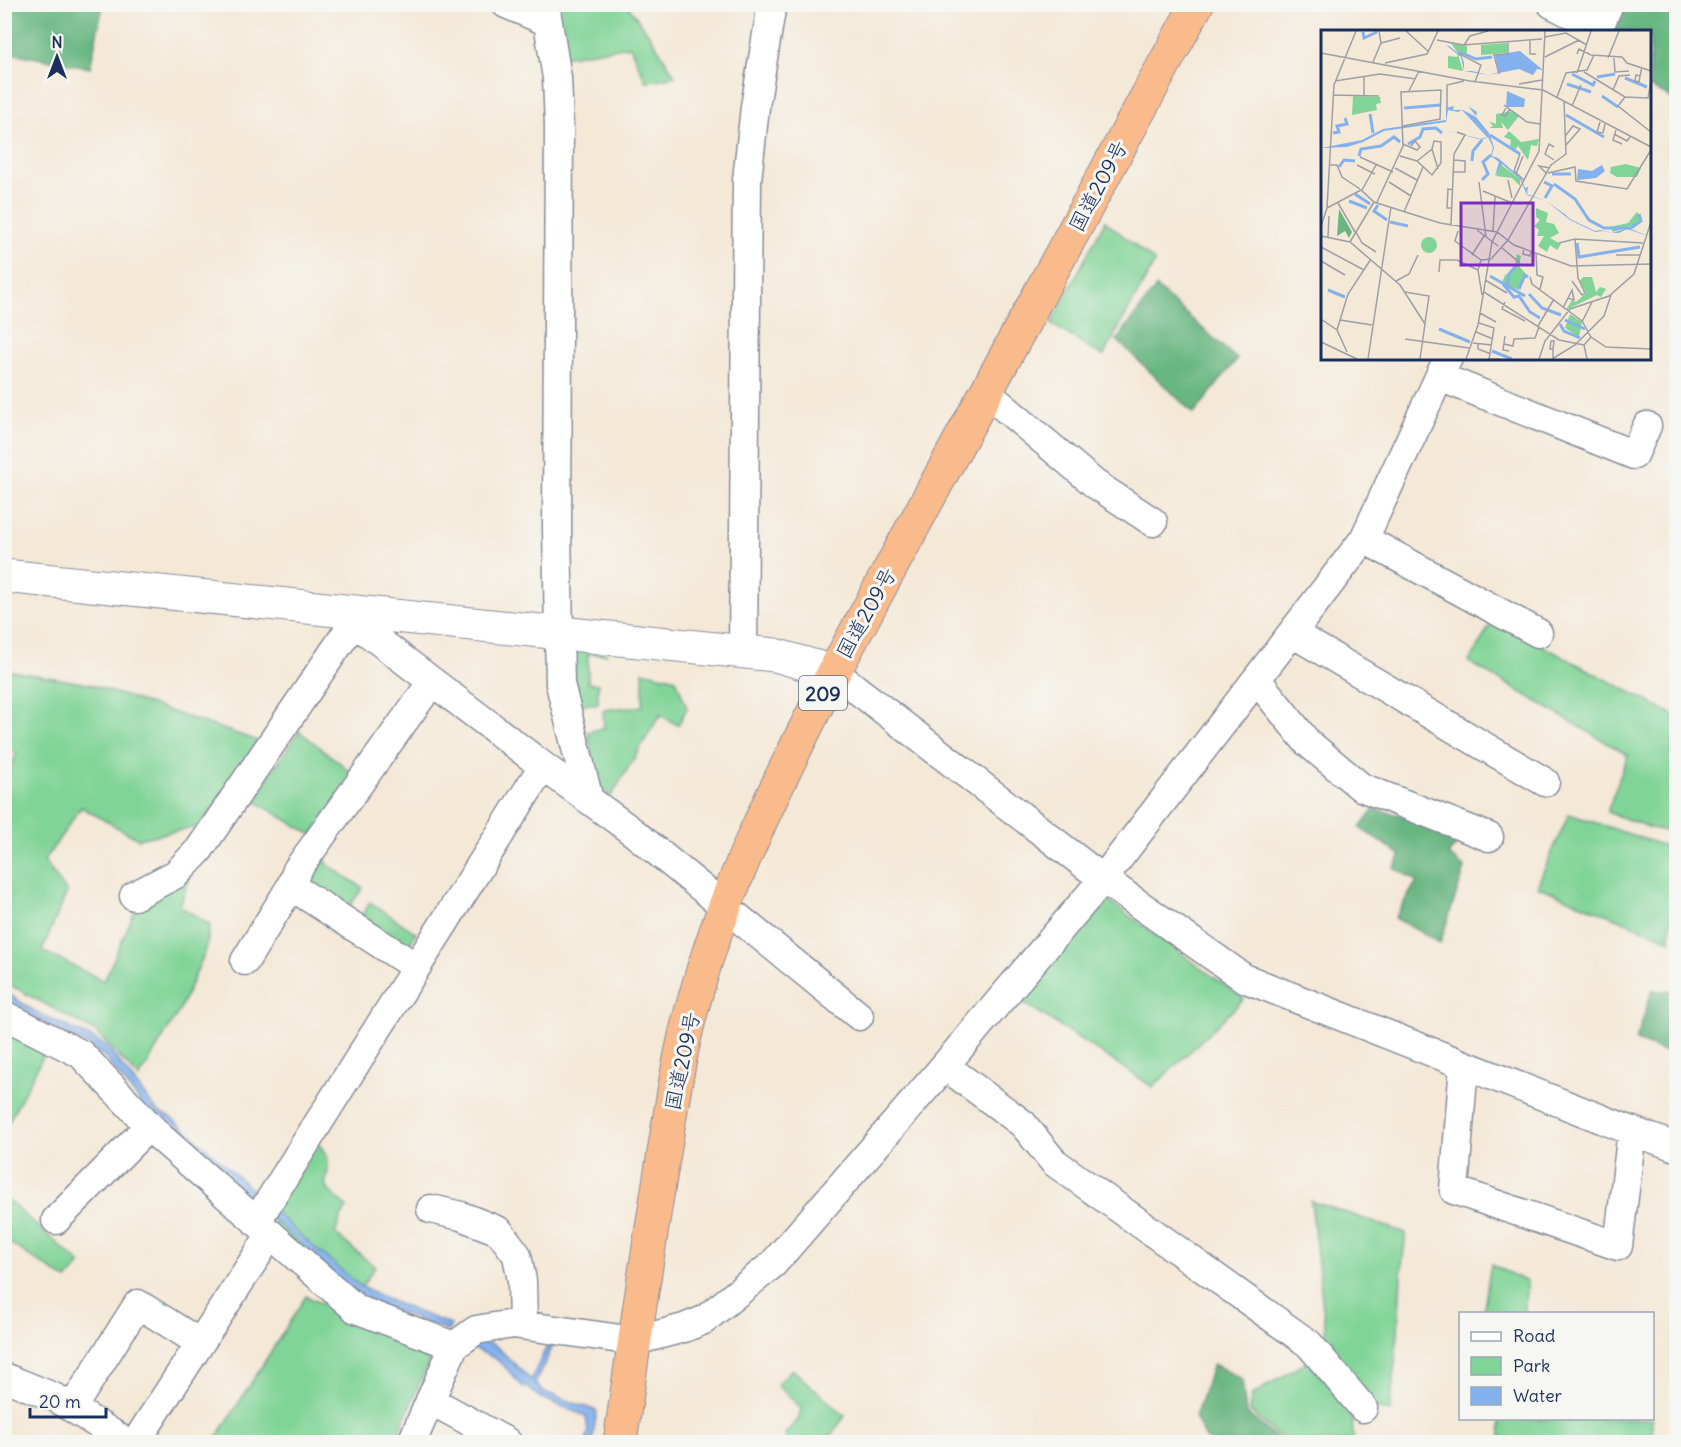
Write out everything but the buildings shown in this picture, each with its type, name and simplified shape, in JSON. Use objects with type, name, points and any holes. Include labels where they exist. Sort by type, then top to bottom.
[{"type":"highway","name":"国道209号","points":[[620,1443],[646,1260],[676,1082],[693,1005],[724,907],[748,848],[834,672],[987,393],[1192,5]]},
{"type":"street","points":[[506,4],[546,13],[557,78],[559,126],[557,528],[560,684],[589,800]]},
{"type":"street","points":[[743,652],[747,180],[755,107],[772,4]]},
{"type":"street","points":[[1552,4],[1602,21]]},
{"type":"street","points":[[412,1443],[454,1346],[476,1330],[513,1324],[635,1341],[684,1328],[704,1320],[773,1264],[1103,879],[1364,539],[1444,368],[1634,455],[1647,426]]},
{"type":"street","points":[[987,393],[1095,484],[1153,522]]},
{"type":"street","points":[[1364,539],[1538,633]]},
{"type":"street","points":[[4,576],[350,616],[558,633],[775,655],[834,672],[1103,879],[1244,978],[1677,1147]]},
{"type":"street","points":[[350,616],[432,682],[633,832],[859,1016]]},
{"type":"street","points":[[134,896],[176,874],[199,850],[350,616]]},
{"type":"street","points":[[1292,633],[1545,782]]},
{"type":"street","points":[[1257,680],[1307,742],[1361,787],[1489,837]]},
{"type":"street","points":[[245,961],[291,886],[297,870],[432,682]]},
{"type":"street","points":[[136,1443],[200,1343],[263,1228],[416,968],[543,766]]},
{"type":"street","points":[[291,886],[416,968]]},
{"type":"street","points":[[4,1015],[81,1054],[159,1136],[356,1309],[454,1346]]},
{"type":"street","points":[[1464,1065],[1454,1190],[1618,1245],[1632,1131]]},
{"type":"street","points":[[945,1066],[1023,1124],[1054,1162],[1309,1344],[1363,1408]]},
{"type":"street","points":[[56,1220],[149,1126]]},
{"type":"street","points":[[431,1209],[461,1216],[499,1232],[517,1255],[522,1281],[523,1325]]},
{"type":"street","points":[[72,1408],[138,1304],[200,1343]]},
{"type":"street","points":[[4,1377],[56,1398],[126,1443]]},
{"type":"street","points":[[430,1400],[507,1443]]},
{"type":"green space","points":[[4,5],[103,5],[90,68],[5,52]]},
{"type":"green space","points":[[555,5],[627,5],[651,37],[675,76],[646,82],[630,46],[563,57]]},
{"type":"green space","points":[[1627,5],[1645,5],[1676,18],[1676,101],[1651,88],[1651,30],[1615,30]]},
{"type":"green space","points":[[1105,221],[1155,262],[1103,356],[1051,324]]},
{"type":"green space","points":[[1156,287],[1237,359],[1194,414],[1117,340]]},
{"type":"green space","points":[[1493,620],[1676,716],[1676,833],[1651,828],[1607,812],[1628,755],[1469,662]]},
{"type":"green space","points":[[572,645],[608,654],[588,654],[588,683],[598,684],[598,704],[578,704],[574,684]]},
{"type":"green space","points":[[5,670],[89,684],[258,741],[201,826],[138,839],[81,807],[44,861],[67,892],[42,951],[104,981],[139,902],[190,875],[180,906],[210,925],[206,950],[179,1011],[139,1078],[96,1032],[5,982],[4,784],[17,752],[5,751]]},
{"type":"green space","points":[[643,671],[676,679],[687,708],[678,725],[660,715],[610,798],[595,779],[588,732],[604,728],[603,710],[643,706]]},
{"type":"green space","points":[[299,731],[355,775],[312,835],[253,800]]},
{"type":"green space","points":[[1374,809],[1458,829],[1465,837],[1448,854],[1465,868],[1440,943],[1395,918],[1417,881],[1394,868],[1401,855],[1360,828]]},
{"type":"green space","points":[[1569,814],[1674,849],[1670,940],[1537,886]]},
{"type":"green space","points":[[323,854],[328,865],[363,888],[347,909],[302,879]]},
{"type":"green space","points":[[1109,901],[1244,999],[1153,1087],[1017,998]]},
{"type":"green space","points":[[370,902],[416,933],[406,951],[358,921]]},
{"type":"green space","points":[[1652,990],[1676,992],[1676,1039],[1672,1040],[1669,1053],[1636,1041]]},
{"type":"green space","points":[[5,1023],[48,1047],[5,1129]]},
{"type":"green space","points":[[313,1137],[328,1159],[325,1186],[347,1207],[335,1234],[375,1267],[355,1298],[264,1221]]},
{"type":"green space","points":[[4,1197],[81,1264],[67,1280],[5,1240]]},
{"type":"green space","points":[[1311,1201],[1406,1233],[1390,1412],[1371,1406],[1328,1353]]},
{"type":"green space","points":[[1491,1264],[1527,1282],[1524,1312],[1483,1312]]},
{"type":"green space","points":[[306,1296],[422,1353],[429,1361],[395,1442],[214,1442]]},
{"type":"green space","points":[[1308,1361],[1352,1404],[1353,1442],[1285,1442],[1249,1411],[1252,1395]]},
{"type":"green space","points":[[1213,1364],[1242,1379],[1246,1413],[1281,1442],[1213,1442],[1207,1440],[1195,1417]]},
{"type":"green space","points":[[792,1369],[845,1416],[826,1442],[788,1442],[785,1434],[799,1419],[801,1408],[777,1385]]},
{"type":"green space","points":[[1500,1420],[1652,1420],[1653,1442],[1521,1442],[1501,1437]]},
{"type":"water","points":[[5,992],[34,1011],[108,1048],[157,1111],[171,1118],[195,1137],[301,1236],[360,1286],[451,1325],[448,1331],[374,1303],[344,1283],[183,1138],[154,1119],[105,1058],[88,1045],[5,1003]]},
{"type":"water","points":[[482,1340],[497,1347],[531,1380],[550,1340],[555,1342],[535,1383],[544,1392],[597,1411],[592,1442],[586,1442],[588,1431],[586,1416],[539,1397],[526,1386],[524,1388],[496,1359],[475,1349],[474,1345]]}]
